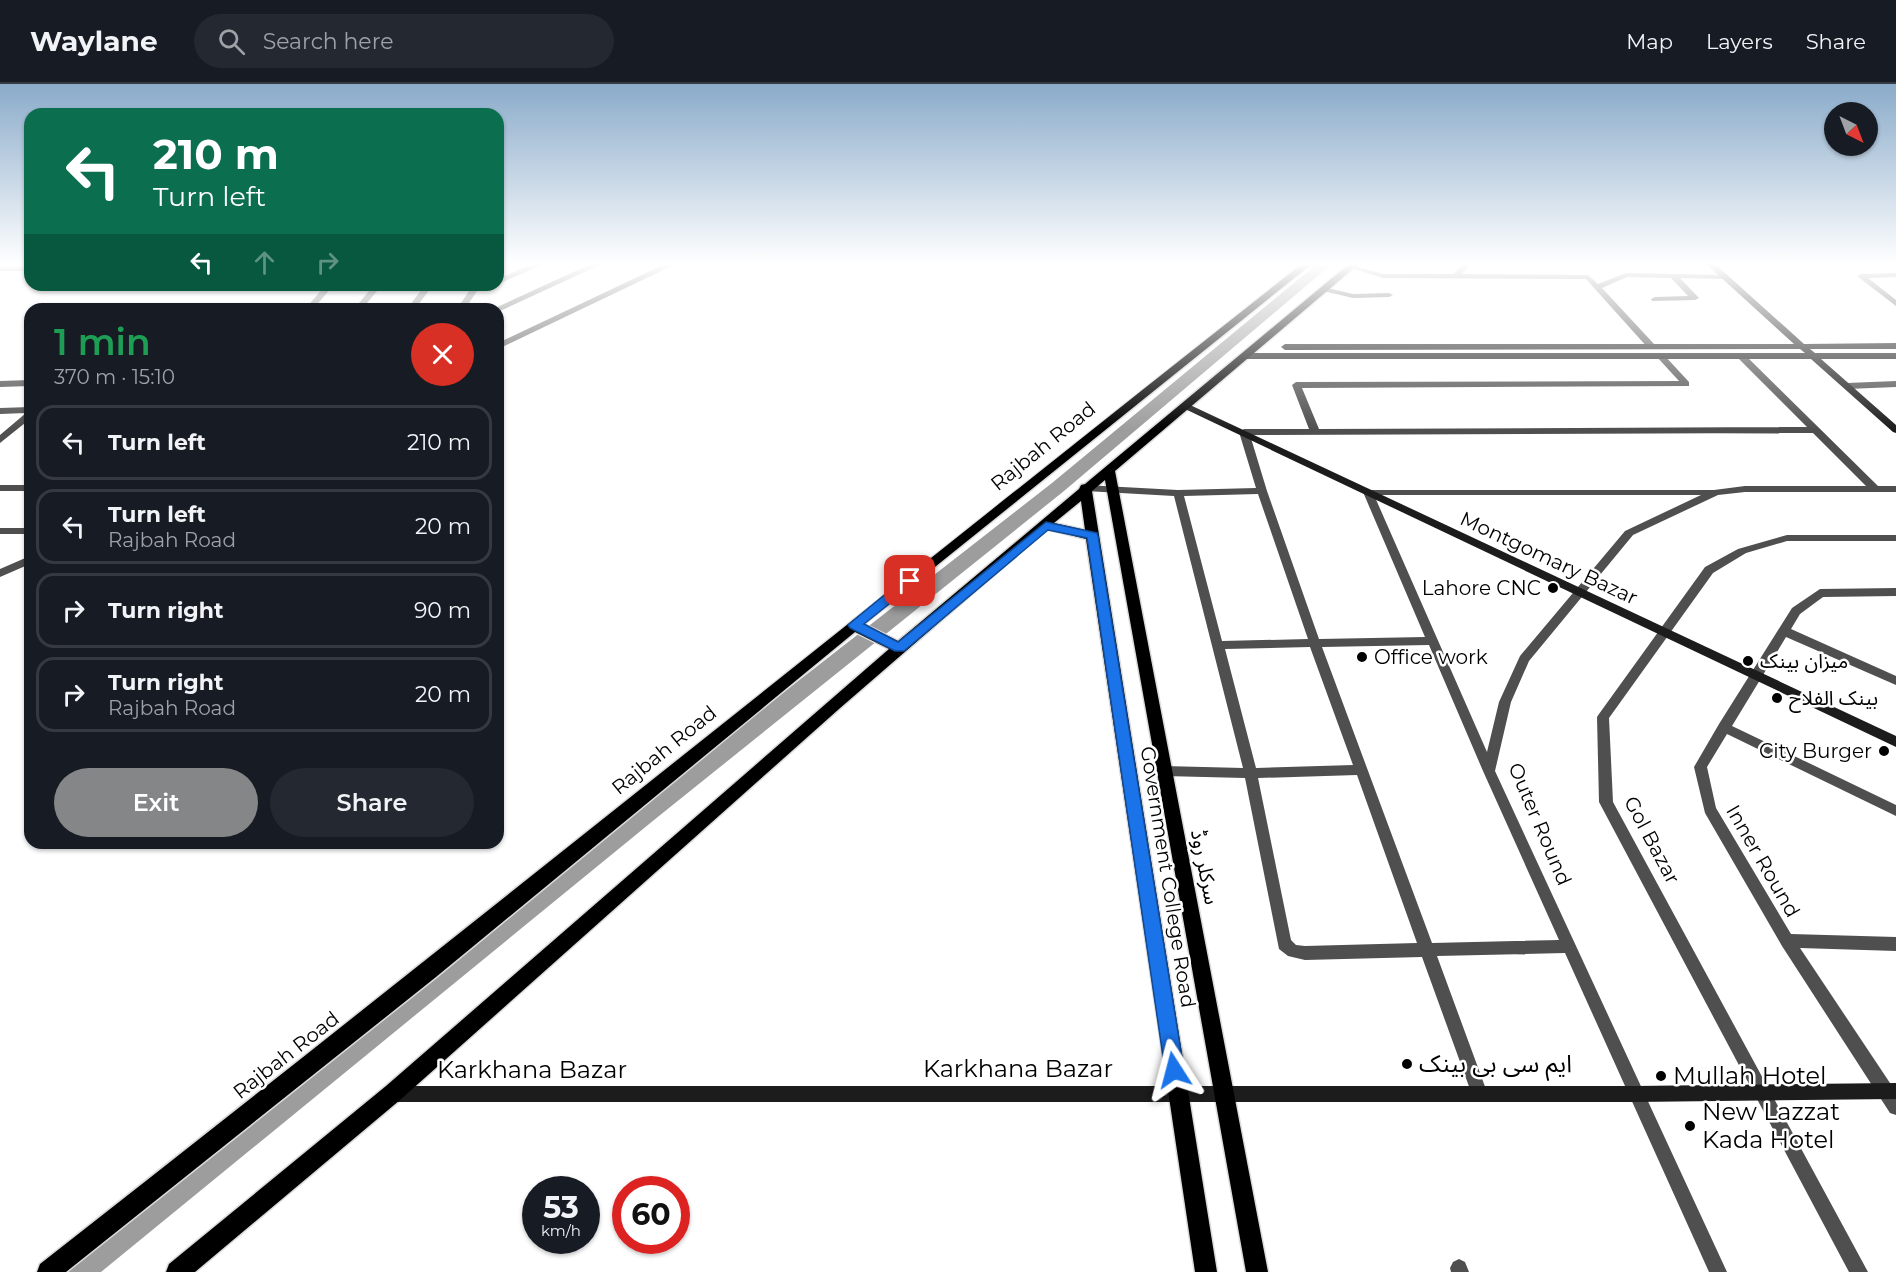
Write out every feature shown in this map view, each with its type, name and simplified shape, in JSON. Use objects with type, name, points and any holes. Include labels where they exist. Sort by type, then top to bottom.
[{"type":"main road","name":"Rajbah Road","points":[[48,1272],[429,971],[1240,318]]},
{"type":"main road","points":[[177,1272],[392,1094],[895,646],[1046,525],[1085,488],[1188,407],[1290,318]]},
{"type":"main road","name":"سرکلر روڈ","points":[[1109,470],[1257,1272]]},
{"type":"main road","name":"Government College Road","points":[[1085,488],[1206,1272]]},
{"type":"main road","points":[[1046,525],[1092,536]]},
{"type":"main road","points":[[857,626],[895,646]]},
{"type":"street","points":[[504,343],[556,318]]},
{"type":"street","points":[[1626,318],[1651,346]]},
{"type":"street","points":[[1771,318],[1895,429]]},
{"type":"street","points":[[1251,351],[1651,346],[1896,346]]},
{"type":"street","points":[[1251,351],[1661,357],[1896,356]]},
{"type":"street","points":[[1742,356],[1876,490]]},
{"type":"street","points":[[1315,431],[1296,385],[1686,384],[1661,357]]},
{"type":"street","points":[[0,384],[24,383]]},
{"type":"street","points":[[1847,386],[1896,384]]},
{"type":"street","name":"Montgomary Bazar","points":[[1188,407],[1896,742]]},
{"type":"street","points":[[0,411],[24,412]]},
{"type":"street","points":[[0,440],[24,418]]},
{"type":"street","points":[[1479,1092],[1315,644],[1244,432],[1817,430]]},
{"type":"street","points":[[0,488],[24,488]]},
{"type":"street","points":[[1085,488],[1178,493],[1262,491]]},
{"type":"street","name":"Outer Round","points":[[1718,1272],[1490,771],[1504,702],[1524,659],[1629,533],[1716,492],[1745,489],[1896,489]]},
{"type":"street","points":[[1490,771],[1368,492],[1716,492]]},
{"type":"street","points":[[1178,493],[1251,773],[1284,944],[1293,951],[1305,953],[1570,946]]},
{"type":"street","points":[[0,531],[24,531]]},
{"type":"street","name":"Gol Bazar","points":[[1859,1272],[1606,802],[1603,717],[1709,570],[1742,551],[1787,538],[1896,538]]},
{"type":"street","points":[[1,572],[24,562]]},
{"type":"street","name":"Inner Round","points":[[1896,592],[1820,593],[1796,611],[1700,766],[1710,809],[1787,942],[1891,1091],[1896,1107]]},
{"type":"street","points":[[1784,631],[1896,681]]},
{"type":"street","points":[[1218,645],[1433,641]]},
{"type":"street","points":[[1723,727],[1896,811]]},
{"type":"street","points":[[1164,771],[1251,773],[1361,770]]},
{"type":"street","points":[[1787,942],[1896,944]]},
{"type":"street","name":"Karkhana Bazar","points":[[392,1094],[1479,1092],[1636,1094],[1891,1091]]},
{"type":"waterway","points":[[76,1272],[646,813],[1058,487],[1260,318]]},
{"type":"place","name":"Lahore CNC","points":[[1553,588]]},
{"type":"place","name":"Office work","points":[[1362,657]]},
{"type":"place","name":"میزان بینک","points":[[1748,661]]},
{"type":"place","name":"بینک الفلاح","points":[[1777,698]]},
{"type":"place","name":"City Burger","points":[[1884,751]]},
{"type":"place","name":"ایم سی بی بینک","points":[[1407,1064]]},
{"type":"place","name":"Mullah Hotel","points":[[1661,1076]]},
{"type":"place","name":"New Lazzat Kada Hotel","points":[[1690,1126]]},
{"type":"route","points":[[910,581],[854,625],[899,648],[1046,525],[1092,536],[1174,1070]]}]
